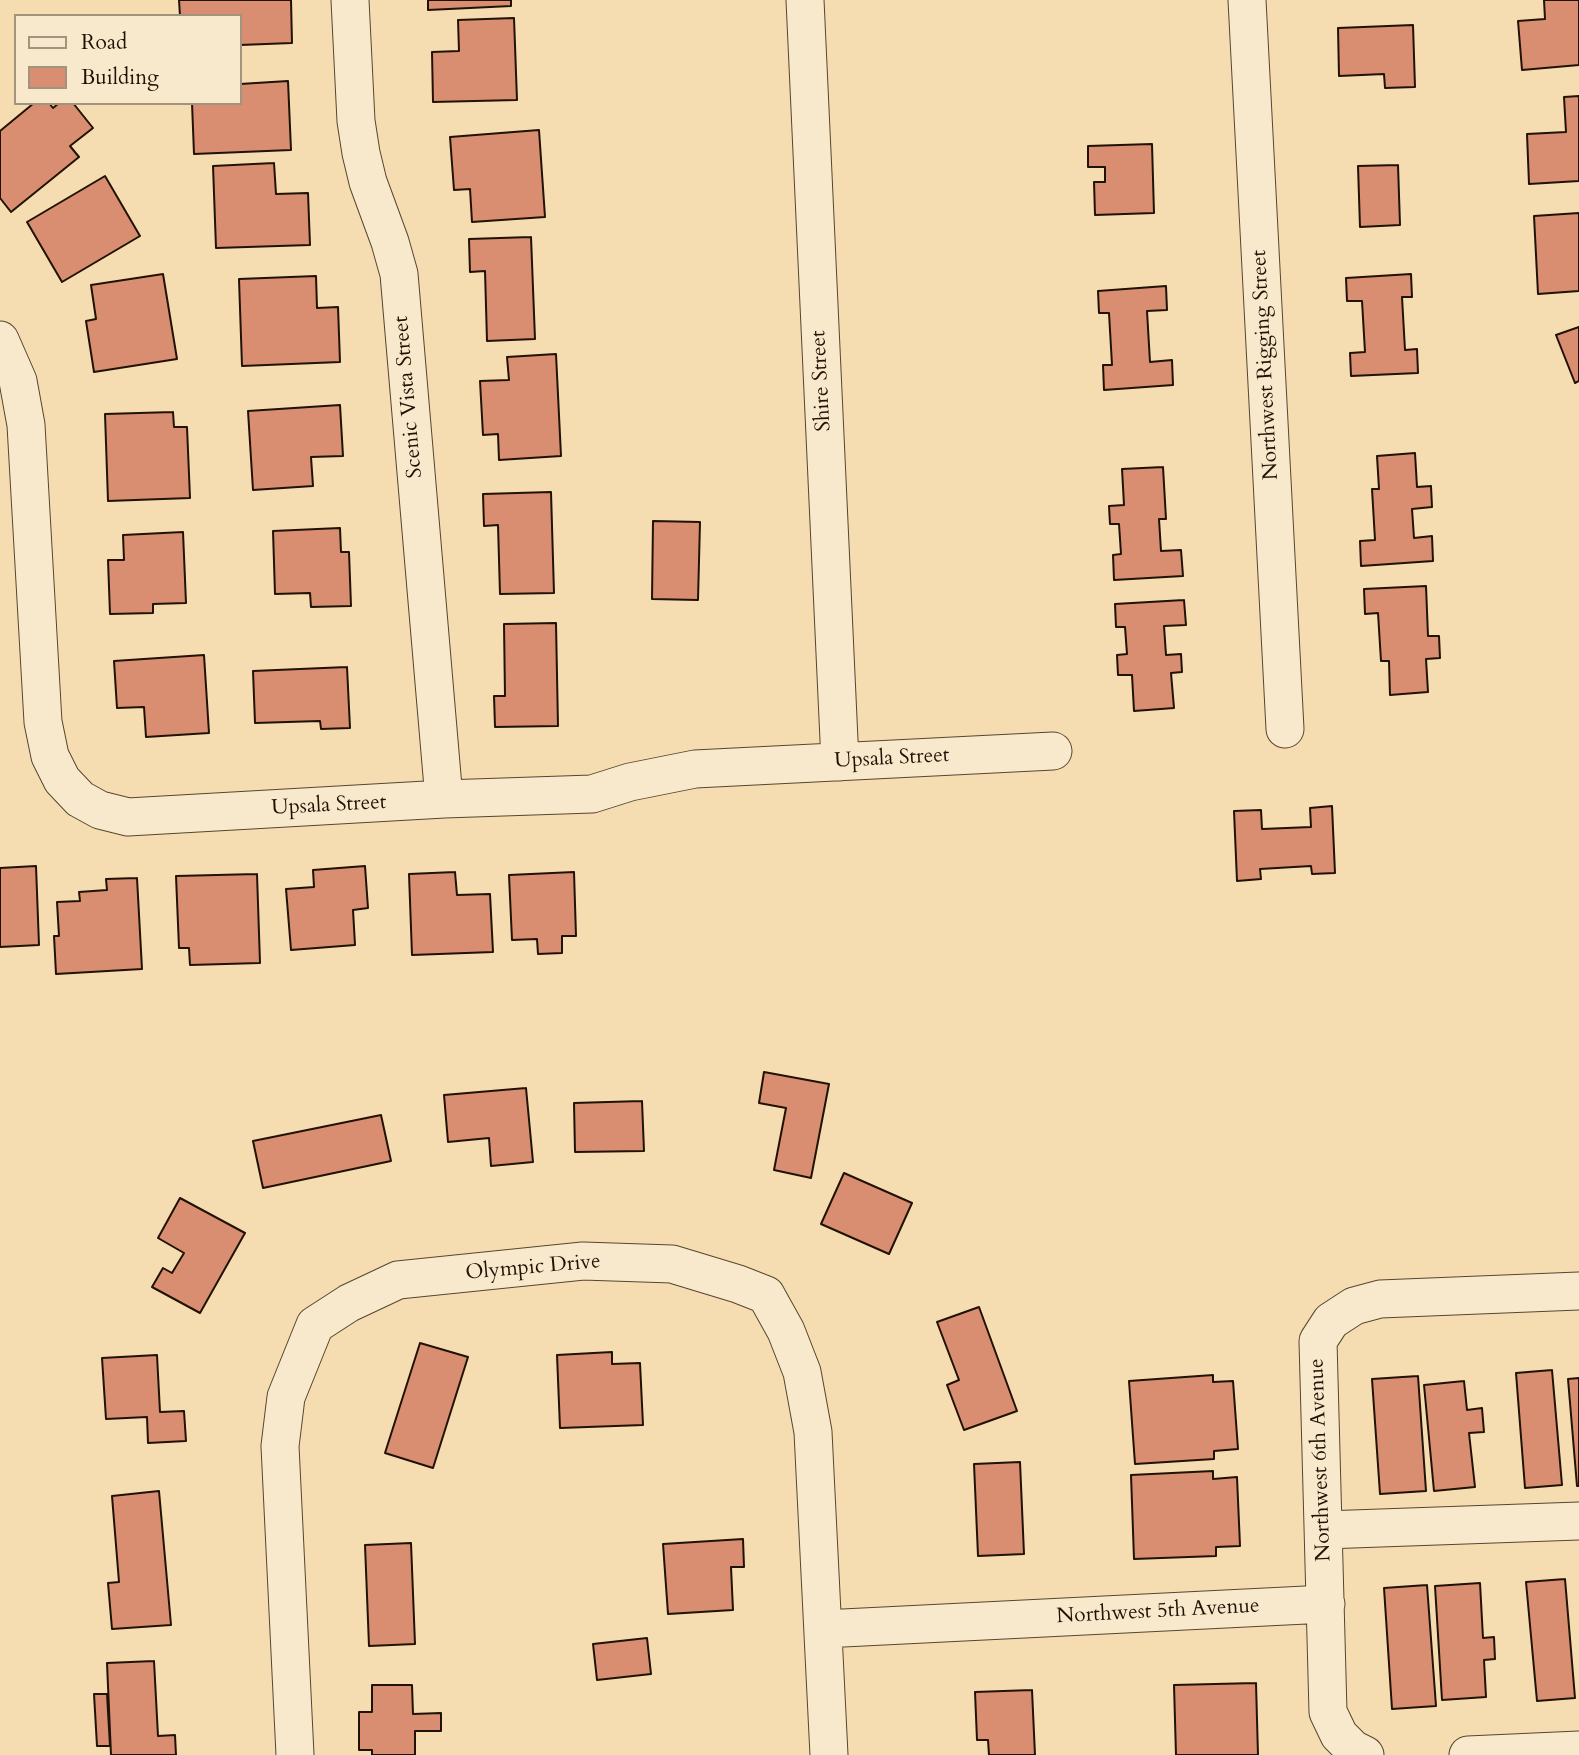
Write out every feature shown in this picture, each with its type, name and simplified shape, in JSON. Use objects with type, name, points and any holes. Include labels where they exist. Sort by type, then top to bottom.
[{"type":"street","name":"Scenic Vista Street","points":[[350,0],[356,121],[361,153],[399,274],[444,799]]},
{"type":"street","name":"Shire Street","points":[[804,0],[840,762]]},
{"type":"street","name":"Northwest Rigging Street","points":[[1247,0],[1285,729]]},
{"type":"street","name":"Upsala Street","points":[[0,340],[18,381],[26,425],[43,722],[50,756],[62,780],[80,799],[100,810],[128,817],[444,799],[592,794],[630,782],[695,769],[1053,751]]},
{"type":"street","name":"Olympic Drive","points":[[295,1755],[280,1446],[286,1396],[315,1325],[349,1303],[398,1280],[583,1261],[672,1264],[738,1284],[766,1295],[786,1331],[802,1372],[813,1432],[829,1755]]},
{"type":"street","name":"Northwest 6th Avenue","points":[[1326,1604],[1318,1341],[1331,1321],[1354,1306],[1380,1299],[1579,1291]]},
{"type":"street","points":[[1324,1530],[1579,1521]]},
{"type":"street","points":[[1326,1604],[1328,1712],[1339,1735],[1353,1749],[1365,1755]]},
{"type":"street","name":"Northwest 5th Avenue","points":[[823,1629],[1326,1604]]},
{"type":"street","points":[[1468,1755],[1579,1750]]},
{"type":"building","points":[[179,0],[291,0],[292,43],[242,45],[242,14],[180,14]]},
{"type":"building","points":[[428,0],[511,0],[511,6],[428,10]]},
{"type":"building","points":[[1544,0],[1579,0],[1579,65],[1522,70],[1518,21],[1545,19]]},
{"type":"building","points":[[514,18],[517,100],[433,102],[432,52],[459,51],[458,20]]},
{"type":"building","points":[[1413,25],[1415,87],[1385,88],[1384,74],[1339,76],[1338,28]]},
{"type":"building","points":[[288,81],[291,150],[194,154],[192,105],[242,105],[242,84]]},
{"type":"building","points":[[1579,96],[1579,181],[1529,184],[1527,134],[1566,132],[1564,97]]},
{"type":"building","points":[[32,105],[51,105],[53,108],[57,105],[75,105],[93,128],[70,146],[79,157],[11,212],[0,198],[0,131]]},
{"type":"building","points":[[539,130],[545,217],[472,222],[470,189],[454,190],[450,137]]},
{"type":"building","points":[[1152,144],[1154,213],[1095,215],[1094,182],[1105,182],[1105,167],[1088,167],[1088,146]]},
{"type":"building","points":[[274,163],[276,194],[308,193],[310,245],[216,248],[213,166]]},
{"type":"building","points":[[1398,165],[1400,225],[1360,227],[1358,166]]},
{"type":"building","points":[[105,176],[140,236],[62,282],[27,222]]},
{"type":"building","points":[[1579,213],[1579,291],[1538,294],[1534,216]]},
{"type":"building","points":[[531,237],[535,339],[487,341],[485,271],[470,272],[469,239]]},
{"type":"building","points":[[163,274],[177,359],[94,372],[86,321],[96,319],[91,285]]},
{"type":"building","points":[[1411,274],[1412,297],[1402,297],[1405,350],[1417,349],[1418,373],[1351,376],[1350,353],[1365,352],[1362,301],[1347,301],[1346,278]]},
{"type":"building","points":[[316,276],[317,308],[338,307],[340,362],[242,366],[239,279]]},
{"type":"building","points":[[1166,286],[1167,310],[1147,311],[1150,362],[1172,360],[1173,385],[1104,390],[1103,365],[1112,365],[1109,313],[1099,313],[1098,291]]},
{"type":"building","points":[[1579,327],[1579,381],[1575,383],[1556,335]]},
{"type":"building","points":[[556,354],[561,456],[499,460],[498,434],[483,435],[480,381],[509,380],[507,357]]},
{"type":"building","points":[[340,405],[343,456],[311,457],[313,486],[253,490],[248,411]]},
{"type":"building","points":[[173,412],[174,427],[187,427],[190,498],[108,501],[105,414]]},
{"type":"building","points":[[1415,453],[1417,487],[1431,486],[1432,507],[1412,509],[1414,538],[1432,536],[1433,561],[1361,566],[1360,541],[1375,540],[1372,489],[1379,489],[1377,456]]},
{"type":"building","points":[[1163,467],[1166,519],[1159,519],[1161,551],[1181,550],[1183,576],[1114,580],[1113,555],[1121,554],[1119,524],[1110,524],[1109,506],[1124,505],[1122,469]]},
{"type":"building","points":[[551,492],[554,593],[500,594],[498,525],[484,526],[483,494]]},
{"type":"building","points":[[653,521],[700,522],[698,600],[652,599]]},
{"type":"building","points":[[340,528],[341,552],[349,552],[351,606],[311,607],[310,593],[275,594],[273,531]]},
{"type":"building","points":[[183,532],[186,603],[153,604],[153,613],[110,614],[108,560],[124,560],[123,535]]},
{"type":"building","points":[[1426,586],[1428,636],[1439,636],[1440,658],[1426,659],[1428,692],[1390,695],[1389,661],[1381,661],[1378,613],[1365,614],[1364,589]]},
{"type":"building","points":[[1184,600],[1186,625],[1164,626],[1166,655],[1181,654],[1182,672],[1171,673],[1174,708],[1134,711],[1132,675],[1118,675],[1117,655],[1127,654],[1125,627],[1116,627],[1115,604]]},
{"type":"building","points":[[556,623],[558,726],[495,727],[494,696],[505,696],[504,624]]},
{"type":"building","points":[[204,655],[209,733],[146,737],[144,707],[117,708],[114,661]]},
{"type":"building","points":[[347,667],[350,728],[321,729],[320,721],[255,723],[253,671]]},
{"type":"building","points":[[1332,806],[1335,873],[1312,874],[1311,866],[1260,869],[1261,879],[1237,881],[1234,811],[1261,810],[1262,829],[1311,827],[1310,808]]},
{"type":"building","points":[[36,866],[39,945],[0,947],[0,868]]},
{"type":"building","points":[[365,866],[368,908],[353,910],[355,945],[291,950],[286,889],[314,887],[313,870]]},
{"type":"building","points":[[455,872],[457,895],[490,894],[493,952],[412,955],[409,874]]},
{"type":"building","points":[[574,872],[576,936],[562,936],[562,953],[538,954],[537,939],[512,940],[509,875]]},
{"type":"building","points":[[257,874],[260,963],[190,965],[189,948],[179,948],[176,876]]},
{"type":"building","points":[[137,878],[142,969],[56,974],[54,936],[59,936],[57,902],[80,901],[79,892],[107,890],[106,879]]},
{"type":"building","points":[[764,1072],[829,1084],[811,1178],[774,1170],[786,1108],[759,1103]]},
{"type":"building","points":[[526,1088],[533,1162],[491,1166],[489,1138],[448,1142],[444,1095]]},
{"type":"building","points":[[642,1101],[644,1151],[575,1152],[574,1103]]},
{"type":"building","points":[[381,1115],[391,1161],[263,1188],[253,1141]]},
{"type":"building","points":[[844,1173],[912,1203],[889,1254],[821,1224]]},
{"type":"building","points":[[180,1198],[245,1233],[200,1313],[152,1287],[163,1268],[172,1273],[184,1253],[158,1238]]},
{"type":"building","points":[[979,1307],[1017,1411],[964,1430],[947,1385],[959,1380],[937,1322]]},
{"type":"building","points":[[420,1343],[468,1357],[433,1468],[385,1453]]},
{"type":"building","points":[[612,1352],[612,1364],[640,1363],[643,1425],[560,1428],[557,1355]]},
{"type":"building","points":[[157,1355],[160,1412],[184,1411],[186,1441],[148,1443],[147,1417],[106,1419],[102,1358]]},
{"type":"building","points":[[1552,1370],[1562,1485],[1525,1488],[1516,1373]]},
{"type":"building","points":[[1213,1375],[1213,1382],[1233,1381],[1238,1449],[1214,1451],[1214,1459],[1135,1464],[1129,1381]]},
{"type":"building","points":[[1418,1376],[1426,1491],[1380,1494],[1372,1379]]},
{"type":"building","points":[[1579,1378],[1579,1486],[1577,1486],[1568,1379]]},
{"type":"building","points":[[1464,1381],[1467,1410],[1482,1408],[1484,1432],[1469,1433],[1475,1487],[1434,1491],[1424,1385]]},
{"type":"building","points":[[1020,1462],[1024,1554],[978,1556],[974,1464]]},
{"type":"building","points":[[1213,1471],[1213,1479],[1237,1477],[1240,1546],[1216,1547],[1216,1556],[1134,1559],[1131,1475]]},
{"type":"building","points":[[159,1491],[171,1625],[112,1629],[108,1583],[119,1582],[112,1496]]},
{"type":"building","points":[[743,1539],[744,1567],[731,1567],[733,1610],[668,1614],[663,1544]]},
{"type":"building","points":[[411,1543],[415,1644],[369,1646],[365,1545]]},
{"type":"building","points":[[1565,1579],[1575,1698],[1537,1701],[1526,1582]]},
{"type":"building","points":[[1480,1583],[1483,1638],[1494,1637],[1495,1659],[1484,1660],[1486,1697],[1442,1700],[1435,1586]]},
{"type":"building","points":[[1427,1585],[1436,1706],[1392,1709],[1384,1588]]},
{"type":"building","points":[[647,1638],[651,1674],[597,1680],[593,1644]]},
{"type":"building","points":[[154,1661],[158,1736],[175,1735],[176,1755],[111,1755],[107,1663]]},
{"type":"building","points":[[1256,1683],[1258,1755],[1176,1755],[1174,1685]]},
{"type":"building","points":[[372,1685],[412,1685],[413,1714],[441,1713],[441,1731],[415,1731],[415,1755],[372,1755],[372,1750],[359,1750],[359,1712],[372,1712]]},
{"type":"building","points":[[1032,1690],[1035,1755],[989,1755],[988,1740],[977,1740],[975,1692]]},
{"type":"building","points":[[94,1694],[107,1694],[110,1746],[97,1746]]}]
